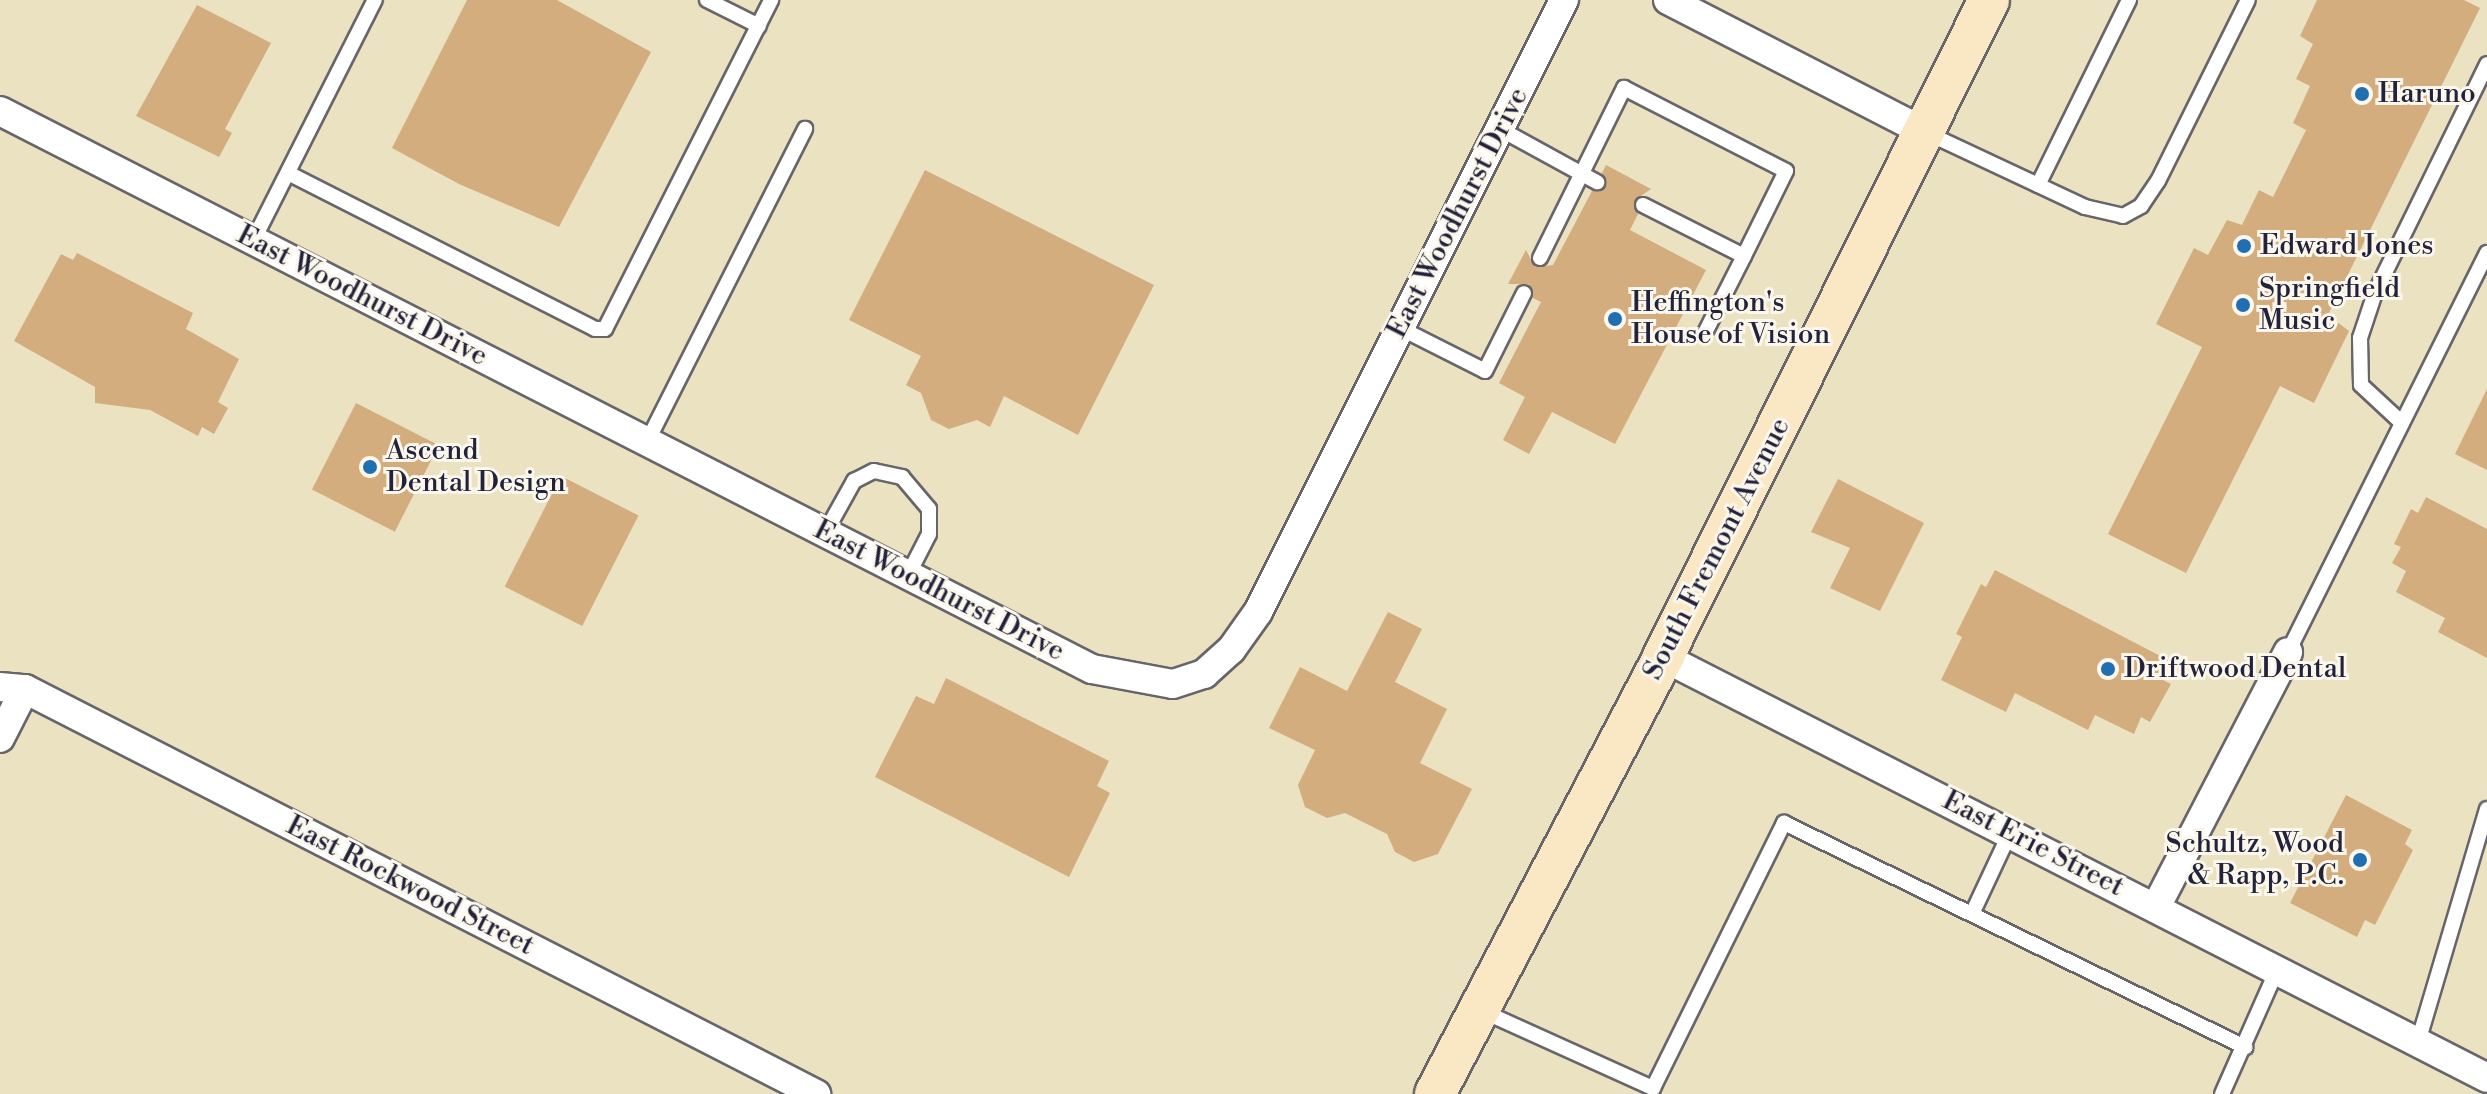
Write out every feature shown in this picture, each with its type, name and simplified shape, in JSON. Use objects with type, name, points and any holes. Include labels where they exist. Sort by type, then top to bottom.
[{"type":"main road","name":"South Fremont Avenue","points":[[1435,1094],[1663,657],[1989,0]]},
{"type":"street","name":"East Woodhurst Drive","points":[[0,111],[1092,669],[1173,684],[1204,674],[1231,650],[1258,612],[1564,0]]},
{"type":"street","points":[[1668,0],[1925,132]]},
{"type":"street","points":[[2156,907],[2288,652]]},
{"type":"street","name":"East Erie Street","points":[[1663,657],[2487,1078]]},
{"type":"street","points":[[0,738],[12,688]]},
{"type":"street","name":"East Rockwood Street","points":[[12,688],[816,1094]]},
{"type":"lane","points":[[253,241],[375,0]]},
{"type":"lane","points":[[707,0],[759,26]]},
{"type":"lane","points":[[288,173],[595,329],[605,329],[771,0]]},
{"type":"lane","points":[[2038,185],[2129,0]]},
{"type":"lane","points":[[1925,132],[2085,207],[2123,216],[2141,206],[2248,0]]},
{"type":"lane","points":[[2402,423],[2361,385],[2360,338],[2375,293],[2487,64]]},
{"type":"lane","points":[[1540,258],[1624,88],[1786,171],[1705,333]]},
{"type":"lane","points":[[647,442],[805,129]]},
{"type":"lane","points":[[1500,129],[1597,182]]},
{"type":"lane","points":[[1643,205],[1744,256]]},
{"type":"lane","points":[[2288,652],[2487,253]]},
{"type":"lane","points":[[1400,328],[1485,371],[1524,293]]},
{"type":"lane","points":[[825,533],[854,481],[874,471],[902,477],[929,509],[929,534],[908,575]]},
{"type":"lane","points":[[2418,1042],[2487,809]]},
{"type":"lane","points":[[1479,1010],[1653,1088],[1784,823],[2245,1047]]},
{"type":"lane","points":[[1972,914],[2010,833]]},
{"type":"lane","points":[[2222,1094],[2277,970]]},
{"type":"building","points":[[467,0],[557,0],[651,52],[559,227],[459,184],[392,148]]},
{"type":"building","points":[[2317,0],[2464,0],[2480,8],[2328,315],[2349,331],[2314,403],[2280,386],[2186,573],[2108,534],[2202,347],[2156,324],[2194,248],[2208,255],[2227,220],[2242,225],[2259,190],[2273,197],[2306,130],[2293,123],[2310,86],[2296,79],[2313,44],[2300,36]]},
{"type":"building","points":[[197,5],[271,43],[225,129],[232,133],[219,157],[136,116]]},
{"type":"building","points":[[1606,165],[1651,189],[1635,200],[1638,214],[1630,230],[1706,270],[1615,444],[1552,412],[1529,454],[1503,440],[1525,397],[1499,383],[1541,302],[1533,298],[1529,284],[1508,284],[1526,250],[1535,267],[1553,265],[1592,191],[1606,186],[1602,173]]},
{"type":"building","points":[[925,170],[1154,285],[1078,435],[1004,396],[990,427],[977,420],[949,429],[931,420],[921,393],[906,385],[921,356],[849,320]]},
{"type":"building","points":[[77,253],[193,313],[186,329],[239,359],[218,402],[228,408],[214,434],[202,427],[198,436],[150,410],[95,403],[95,387],[14,341],[61,254],[73,260]]},
{"type":"building","points":[[2487,389],[2487,470],[2455,454]]},
{"type":"building","name":"Ascend Dental Design","points":[[356,403],[439,445],[395,532],[312,489]]},
{"type":"building","points":[[561,476],[639,515],[582,626],[505,586]]},
{"type":"building","points":[[1838,479],[1924,523],[1880,611],[1830,588],[1850,548],[1811,532]]},
{"type":"building","points":[[2426,497],[2487,529],[2487,658],[2438,632],[2445,618],[2396,592],[2406,571],[2392,563],[2401,547],[2394,544],[2411,509],[2418,513]]},
{"type":"building","points":[[1995,570],[2168,660],[2159,678],[2171,684],[2150,722],[2141,717],[2134,734],[2095,715],[2088,730],[2015,693],[2006,712],[1941,680],[1962,637],[1956,634],[1981,584],[1986,587]]},
{"type":"building","points":[[1388,612],[1422,629],[1395,682],[1447,709],[1420,763],[1472,789],[1438,854],[1414,862],[1395,852],[1387,834],[1345,813],[1327,818],[1305,807],[1298,785],[1315,750],[1269,728],[1300,667],[1347,691]]},
{"type":"building","points":[[946,678],[1109,761],[1097,786],[1110,793],[1069,877],[875,777],[916,696],[934,704]]},
{"type":"building","name":"Schultz, Wood & Rapp, P.C.","points":[[2346,795],[2412,830],[2405,844],[2413,850],[2375,925],[2365,920],[2357,937],[2290,903]]},
{"type":"place","name":"Haruno","points":[[2362,94]]},
{"type":"place","name":"Edward Jones","points":[[2244,246]]},
{"type":"place","name":"Springfield Music","points":[[2243,305]]},
{"type":"place","name":"Heffington's House of Vision","points":[[1615,319]]},
{"type":"place","name":"Ascend Dental Design","points":[[370,467]]},
{"type":"place","name":"Driftwood Dental","points":[[2108,669]]},
{"type":"place","name":"Schultz, Wood & Rapp, P.C.","points":[[2360,860]]}]
